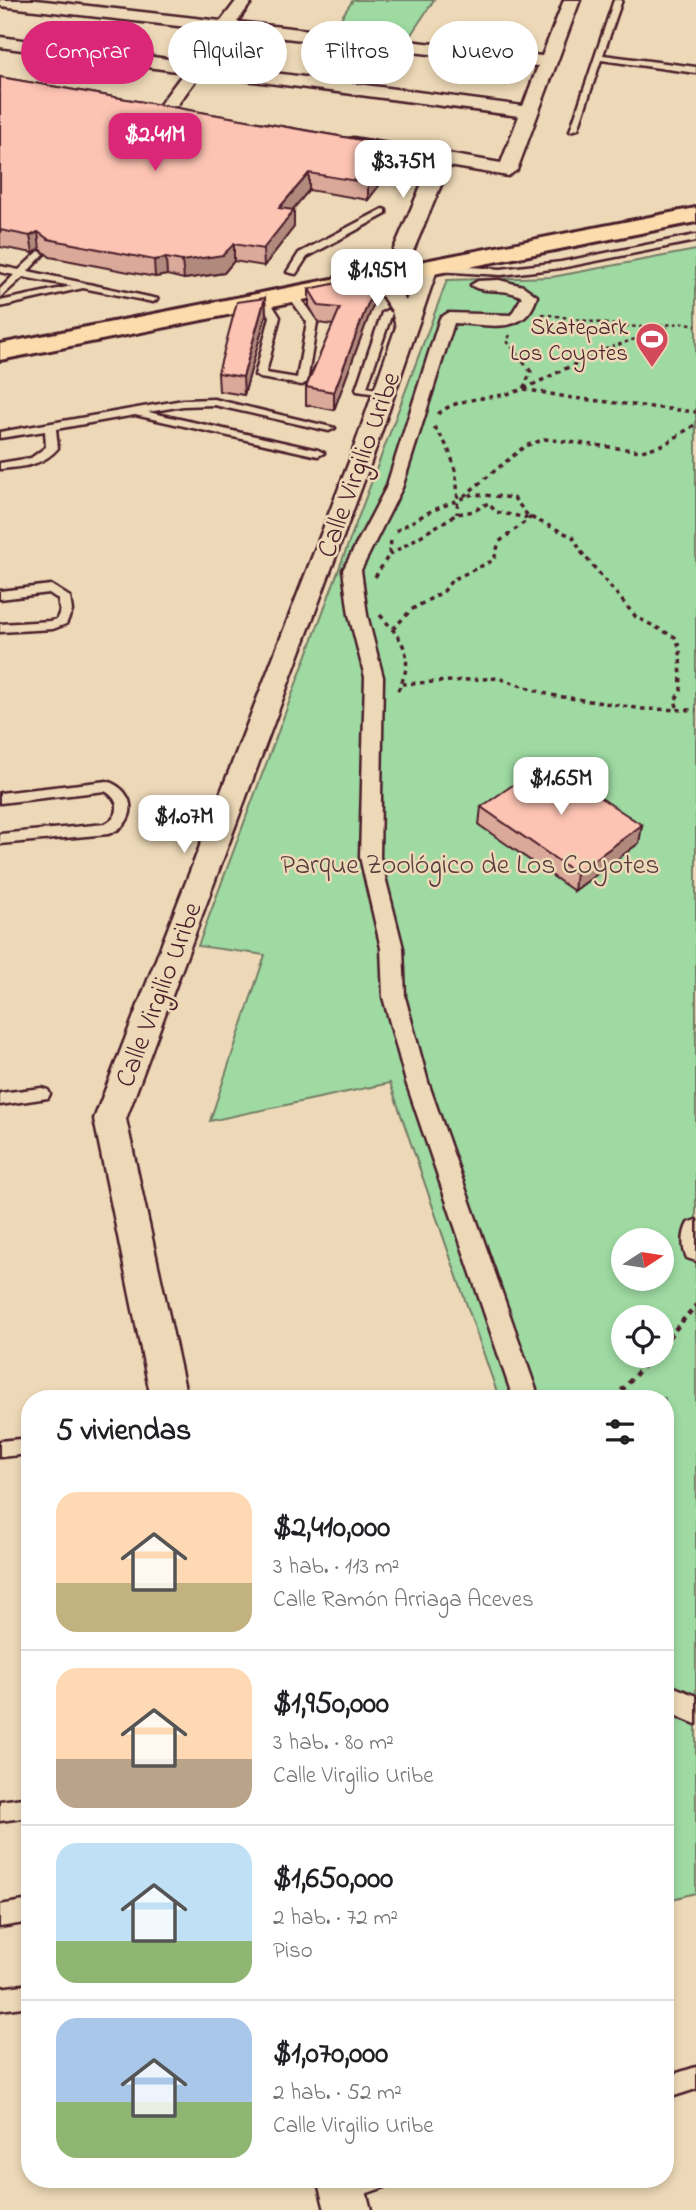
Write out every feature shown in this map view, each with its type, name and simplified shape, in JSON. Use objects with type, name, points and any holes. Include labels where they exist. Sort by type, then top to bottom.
[{"type":"main road","points":[[0,352],[264,300],[292,283],[403,251],[695,200]]},
{"type":"main road","points":[[0,329],[153,299],[292,283],[379,277],[695,200]]},
{"type":"street","points":[[230,21],[245,0]]},
{"type":"street","points":[[336,142],[508,170],[572,0]]},
{"type":"street","points":[[0,1],[182,21]]},
{"type":"street","points":[[287,33],[549,62]]},
{"type":"street","points":[[0,42],[168,65]]},
{"type":"street","points":[[287,81],[530,112]]},
{"type":"street","points":[[181,84],[158,110],[191,116]]},
{"type":"street","points":[[403,251],[442,160]]},
{"type":"street","name":"Calle Virgilio Uribe","points":[[167,1390],[110,1119],[360,462],[384,393],[397,320],[428,267]]},
{"type":"street","points":[[379,277],[402,311],[397,320]]},
{"type":"street","points":[[478,285],[503,284],[527,293],[530,301],[515,320],[448,318],[394,488],[352,570],[358,615],[373,677],[370,857],[392,948],[394,997],[417,1082],[523,1390]]},
{"type":"street","points":[[696,1230],[696,1251]]},
{"type":"street","points":[[674,1701],[696,1710]]},
{"type":"lane","points":[[573,129],[618,0]]},
{"type":"lane","points":[[598,57],[696,70]]},
{"type":"lane","points":[[659,65],[696,80]]},
{"type":"lane","points":[[264,300],[275,317],[260,375],[302,382],[312,323],[292,283],[303,255],[383,212]]},
{"type":"lane","points":[[428,267],[501,272],[561,265],[696,239]]},
{"type":"lane","points":[[0,295],[21,273],[45,256],[34,275]]},
{"type":"lane","points":[[0,269],[153,299]]},
{"type":"lane","points":[[0,304],[84,286]]},
{"type":"lane","points":[[0,435],[183,404],[214,402],[329,428]]},
{"type":"lane","points":[[134,413],[318,453]]},
{"type":"lane","points":[[0,466],[33,462],[46,456],[52,448],[50,426]]},
{"type":"lane","points":[[0,595],[51,589],[64,597],[66,611],[62,621],[53,625],[0,628]]},
{"type":"lane","points":[[0,797],[107,786],[118,789],[123,797],[124,818],[118,825],[108,829],[0,839]]},
{"type":"lane","points":[[0,1099],[42,1094]]},
{"type":"lane","points":[[0,1449],[21,1447]]},
{"type":"lane","points":[[0,1811],[21,1808]]},
{"type":"lane","points":[[0,1916],[21,1912]]},
{"type":"lane","points":[[0,1999],[21,1996]]},
{"type":"lane","points":[[674,2085],[696,2078]]},
{"type":"path","points":[[531,317],[543,314],[612,326],[660,327],[687,322],[696,325]]},
{"type":"path","points":[[425,429],[444,408],[459,402],[502,396],[523,389],[554,376],[603,349],[687,322]]},
{"type":"path","points":[[512,332],[507,341],[531,372],[523,389]]},
{"type":"path","points":[[523,389],[572,398],[696,411]]},
{"type":"path","points":[[430,423],[442,435],[451,456],[459,483],[457,514]]},
{"type":"path","points":[[458,500],[525,446],[545,439],[642,451],[665,444],[696,424]]},
{"type":"path","points":[[352,570],[392,533],[473,494],[514,498],[530,518]]},
{"type":"path","points":[[389,555],[457,514],[488,503],[496,512],[530,518],[573,537],[582,553],[636,617],[675,637],[680,648],[681,691],[675,700],[678,710]]},
{"type":"path","points":[[393,629],[411,610],[444,591],[452,580],[494,560],[499,542],[530,518]]},
{"type":"path","points":[[373,580],[389,555],[394,523]]},
{"type":"path","points":[[402,684],[498,678],[551,695],[643,709],[696,710]]},
{"type":"path","points":[[674,1331],[696,1305]]},
{"type":"path","points":[[622,1390],[641,1368]]},
{"type":"green space","points":[[353,0],[434,0],[414,30],[414,21],[339,21]]},
{"type":"green space","name":"Parque Zoológico de Los Coyotes","points":[[696,250],[696,1893],[674,1898],[674,1390],[496,1390],[390,1083],[210,1121],[265,955],[198,946],[447,280],[552,277]]},
{"type":"building","points":[[0,77],[21,81],[21,84],[40,84],[396,146],[368,183],[309,173],[279,208],[294,210],[263,249],[234,244],[223,255],[182,261],[166,258],[154,260],[48,239],[38,232],[30,236],[0,230]]},
{"type":"building","points":[[376,275],[378,277],[334,392],[306,387],[340,308],[319,306],[309,289]]},
{"type":"building","points":[[265,298],[243,377],[218,373],[237,302]]},
{"type":"building","points":[[546,762],[642,825],[576,873],[481,807]]},
{"type":"place","name":"Skatepark Los Coyotes","points":[[652,369]]}]
